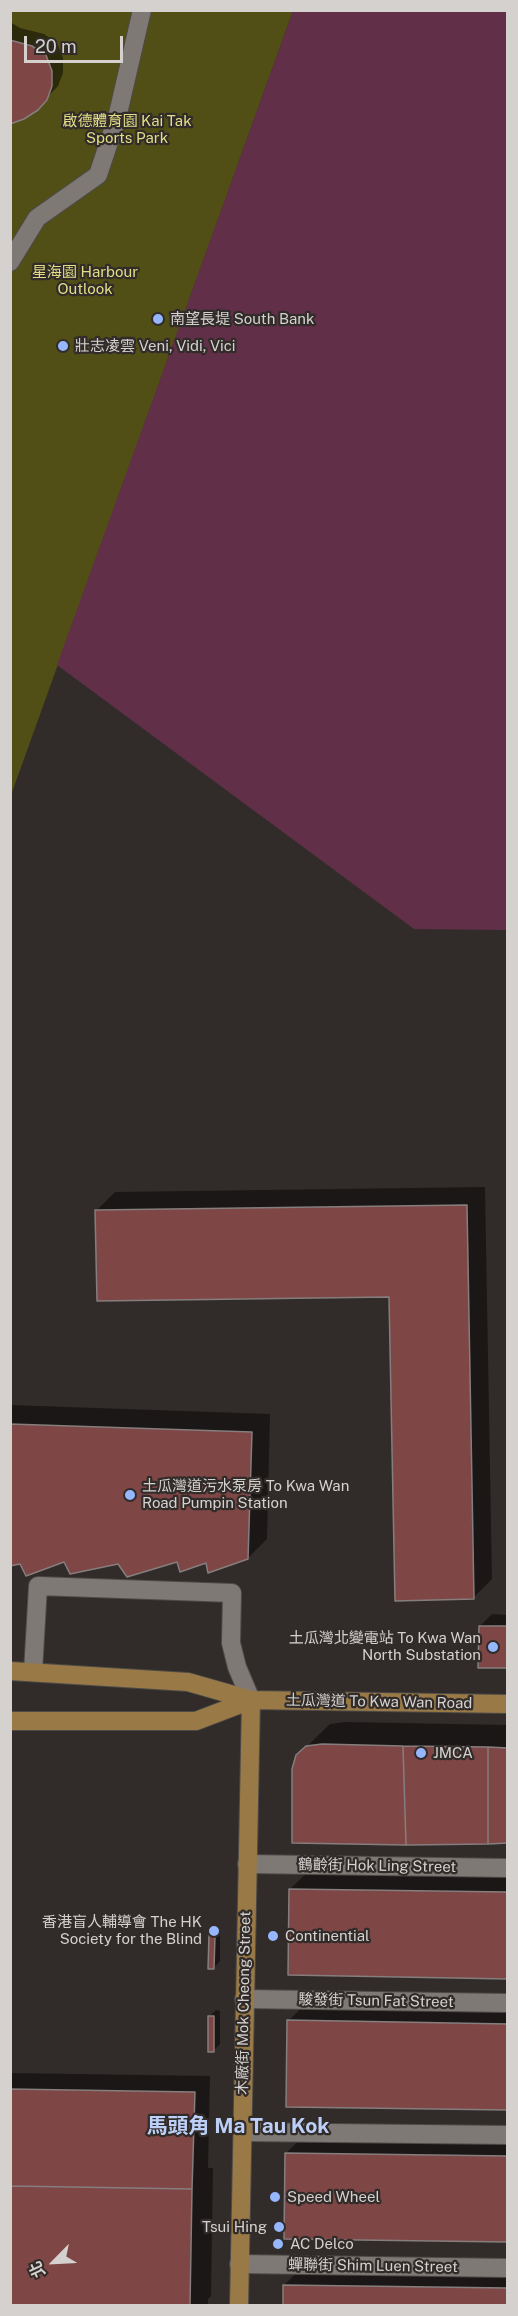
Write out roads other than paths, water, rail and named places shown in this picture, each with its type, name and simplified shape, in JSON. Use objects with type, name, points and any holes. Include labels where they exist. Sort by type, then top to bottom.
[{"type":"main road","name":"土瓜灣道 To Kwa Wan Road","points":[[10,1671],[188,1682],[250,1700],[507,1704]]},
{"type":"main road","name":"土瓜灣道 To Kwa Wan Road","points":[[10,1721],[196,1722],[250,1700]]},
{"type":"main road","name":"木廠街 Mok Cheong Street","points":[[239,2306],[250,1700]]},
{"type":"street","points":[[10,262],[37,218],[98,175],[117,118],[142,10]]},
{"type":"street","points":[[33,1672],[38,1586],[232,1593],[231,1643],[237,1667],[250,1700]]},
{"type":"street","name":"鶴齡街 Hok Ling Street","points":[[247,1864],[507,1868]]},
{"type":"street","name":"駿發街 Tsun Fat Street","points":[[244,1999],[507,2003]]},
{"type":"street","points":[[242,2132],[507,2135]]},
{"type":"street","name":"蟬聯街 Shim Luen Street","points":[[239,2264],[507,2268]]},
{"type":"place","name":"南望長堤 South Bank","points":[[158,319]]},
{"type":"place","name":"壯志凌雲 Veni, Vidi, Vici","points":[[63,346]]},
{"type":"place","name":"土瓜灣道污水泵房 To Kwa Wan Road Pumpin Station","points":[[130,1495]]},
{"type":"place","name":"土瓜灣北變電站 To Kwa Wan North Substation","points":[[493,1647]]},
{"type":"place","name":"JMCA","points":[[421,1753]]},
{"type":"place","name":"香港盲人輔導會 The HK Society for the Blind","points":[[214,1931]]},
{"type":"place","name":"Continential","points":[[273,1936]]},
{"type":"place","name":"Speed Wheel","points":[[275,2197]]},
{"type":"place","name":"Tsui Hing","points":[[279,2227]]},
{"type":"place","name":"AC Delco","points":[[278,2244]]},
{"type":"district","name":"馬頭角 Ma Tau Kok","points":[[238,2127]]},
{"type":"park label","name":"啟德體育園 Kai Tak Sports Park","points":[[127,130]]},
{"type":"park label","name":"星海園 Harbour Outlook","points":[[85,280]]}]
